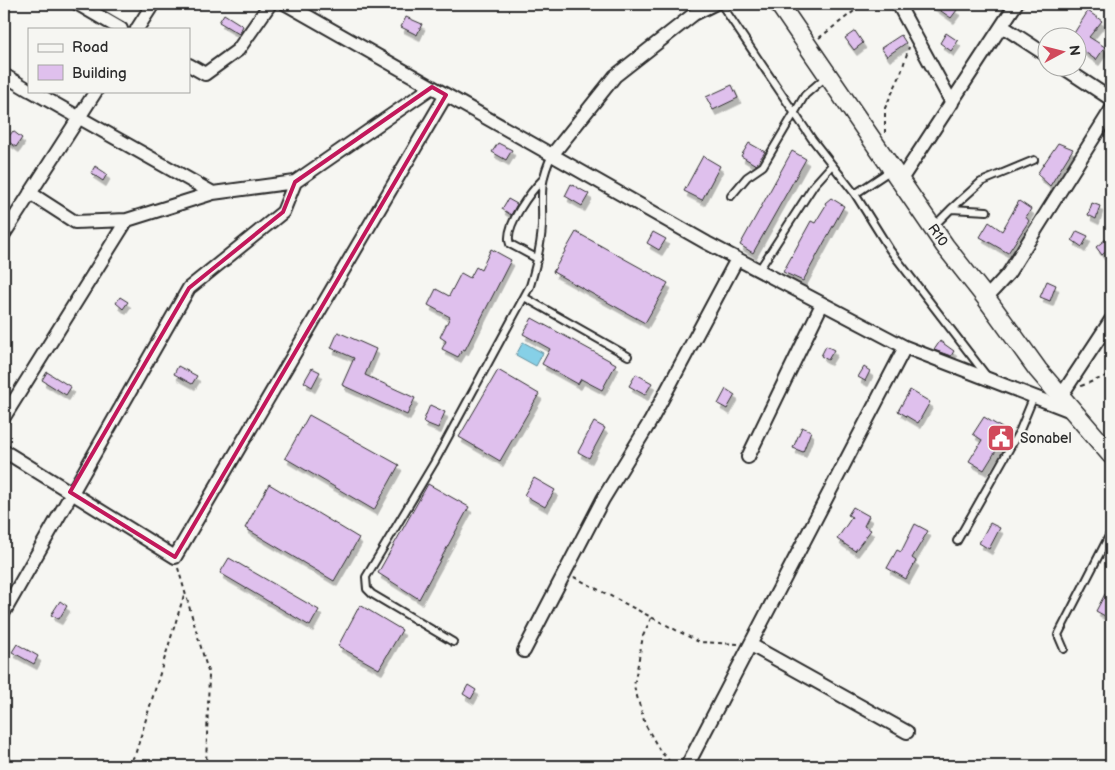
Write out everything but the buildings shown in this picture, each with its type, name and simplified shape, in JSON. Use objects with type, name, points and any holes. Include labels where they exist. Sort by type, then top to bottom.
[{"type":"main road","name":"R10","points":[[779,4],[932,228],[1038,370],[1111,455]]},
{"type":"street","points":[[78,4],[118,28]]},
{"type":"street","points":[[138,28],[153,4]]},
{"type":"street","points":[[190,66],[205,74],[238,50],[270,4]]},
{"type":"street","points":[[286,4],[737,259],[822,304],[905,347],[1073,412]]},
{"type":"street","points":[[552,155],[615,76],[694,14],[714,4]]},
{"type":"street","points":[[896,175],[952,103],[1016,4]]},
{"type":"street","points":[[903,6],[952,103]]},
{"type":"street","points":[[1002,26],[1038,49]]},
{"type":"street","points":[[4,76],[28,89]]},
{"type":"street","points":[[1079,78],[1111,99]]},
{"type":"street","points":[[30,193],[75,222],[127,220],[213,193],[294,182],[432,87]]},
{"type":"street","points":[[34,92],[213,193]]},
{"type":"street","points":[[4,234],[95,92]]},
{"type":"street","points":[[4,451],[175,557],[446,95]]},
{"type":"street","points":[[986,298],[1008,274],[1111,110]]},
{"type":"street","points":[[4,612],[70,492],[189,288],[283,212],[294,182]]},
{"type":"street","points":[[4,417],[127,220]]},
{"type":"street","points":[[524,651],[603,499],[650,422],[737,259]]},
{"type":"street","points":[[748,458],[822,304]]},
{"type":"street","points":[[1061,396],[1111,320]]},
{"type":"street","points":[[687,766],[905,347]]},
{"type":"street","points":[[750,644],[906,732]]},
{"type":"lane","points":[[721,4],[794,113],[855,194],[890,250],[990,380]]},
{"type":"lane","points":[[731,196],[748,177],[763,166],[805,95],[828,76]]},
{"type":"lane","points":[[453,642],[372,594],[367,589],[366,577],[434,463],[524,297],[538,259],[542,225],[540,198],[544,178],[552,155]]},
{"type":"lane","points":[[932,228],[981,182],[1034,160]]},
{"type":"lane","points":[[759,270],[814,185],[832,165]]},
{"type":"lane","points":[[855,194],[896,175]]},
{"type":"lane","points":[[538,259],[510,244],[508,239],[509,232],[529,192],[544,178]]},
{"type":"lane","points":[[951,209],[987,211]]},
{"type":"lane","points":[[524,297],[628,356]]},
{"type":"lane","points":[[957,541],[1020,430],[1034,396]]},
{"type":"lane","points":[[1064,649],[1058,635],[1111,532]]},
{"type":"path","points":[[807,46],[858,8],[868,4]]},
{"type":"path","points":[[885,134],[885,108],[900,76],[910,43]]},
{"type":"path","points":[[1061,396],[1111,374]]},
{"type":"path","points":[[175,557],[184,595],[209,675],[206,766]]},
{"type":"path","points":[[565,572],[699,642],[750,644]]},
{"type":"path","points":[[127,766],[135,755],[184,595]]},
{"type":"path","points":[[651,618],[642,636],[634,686],[645,724],[660,751],[674,766]]},
{"type":"highlighted area","points":[[432,87],[446,95],[175,557],[70,492],[189,288],[283,212],[295,182]]},
{"type":"water","points":[[523,342],[543,353],[536,366],[516,355]]},
{"type":"place","name":"Sonabel","points":[[1001,438]]}]
